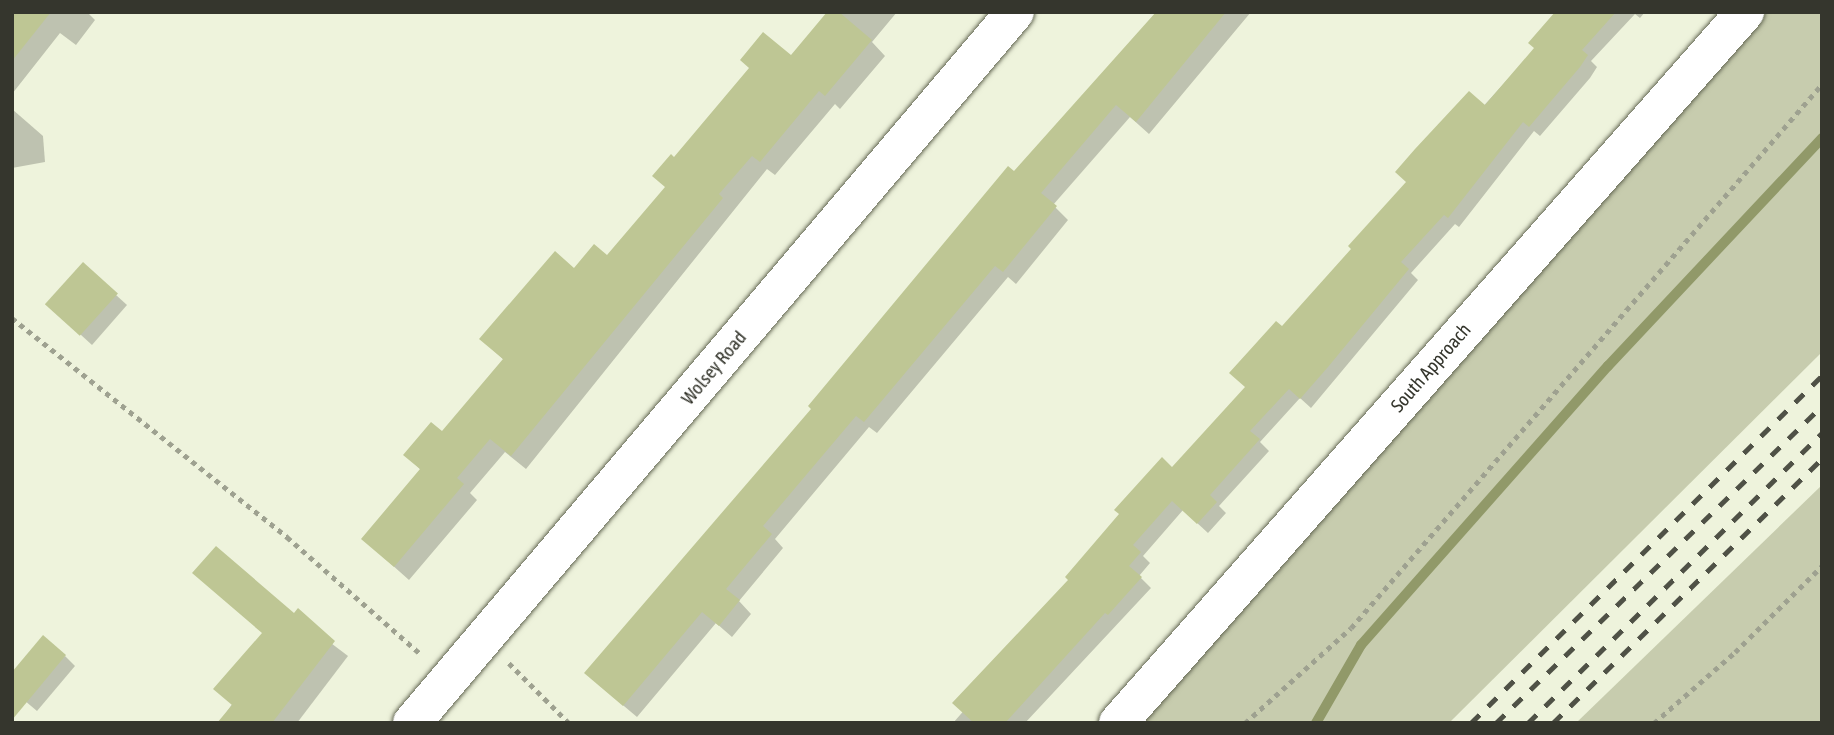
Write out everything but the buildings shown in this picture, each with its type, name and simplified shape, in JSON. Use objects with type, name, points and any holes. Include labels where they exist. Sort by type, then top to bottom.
[{"type":"street","name":"Wolsey Road","points":[[412,723],[1016,12]]},
{"type":"street","name":"South Approach","points":[[1118,723],[1745,12]]},
{"type":"path","points":[[1245,723],[1351,628],[1822,84]]},
{"type":"path","points":[[12,318],[287,537],[449,678]]},
{"type":"path","points":[[1654,723],[1735,652],[1822,566]]},
{"type":"path","points":[[484,638],[569,723]]},
{"type":"green space","points":[[1766,12],[1822,12],[1822,352],[1449,723],[1143,723]]},
{"type":"green space","points":[[1822,485],[1822,723],[1576,723]]},
{"type":"waterway","points":[[1316,723],[1361,645],[1608,366],[1822,138]]},
{"type":"railway","points":[[1471,723],[1822,376]]},
{"type":"railway","points":[[1496,723],[1822,406]]},
{"type":"railway","points":[[1528,723],[1822,433]]},
{"type":"railway","points":[[1553,723],[1822,459]]}]
